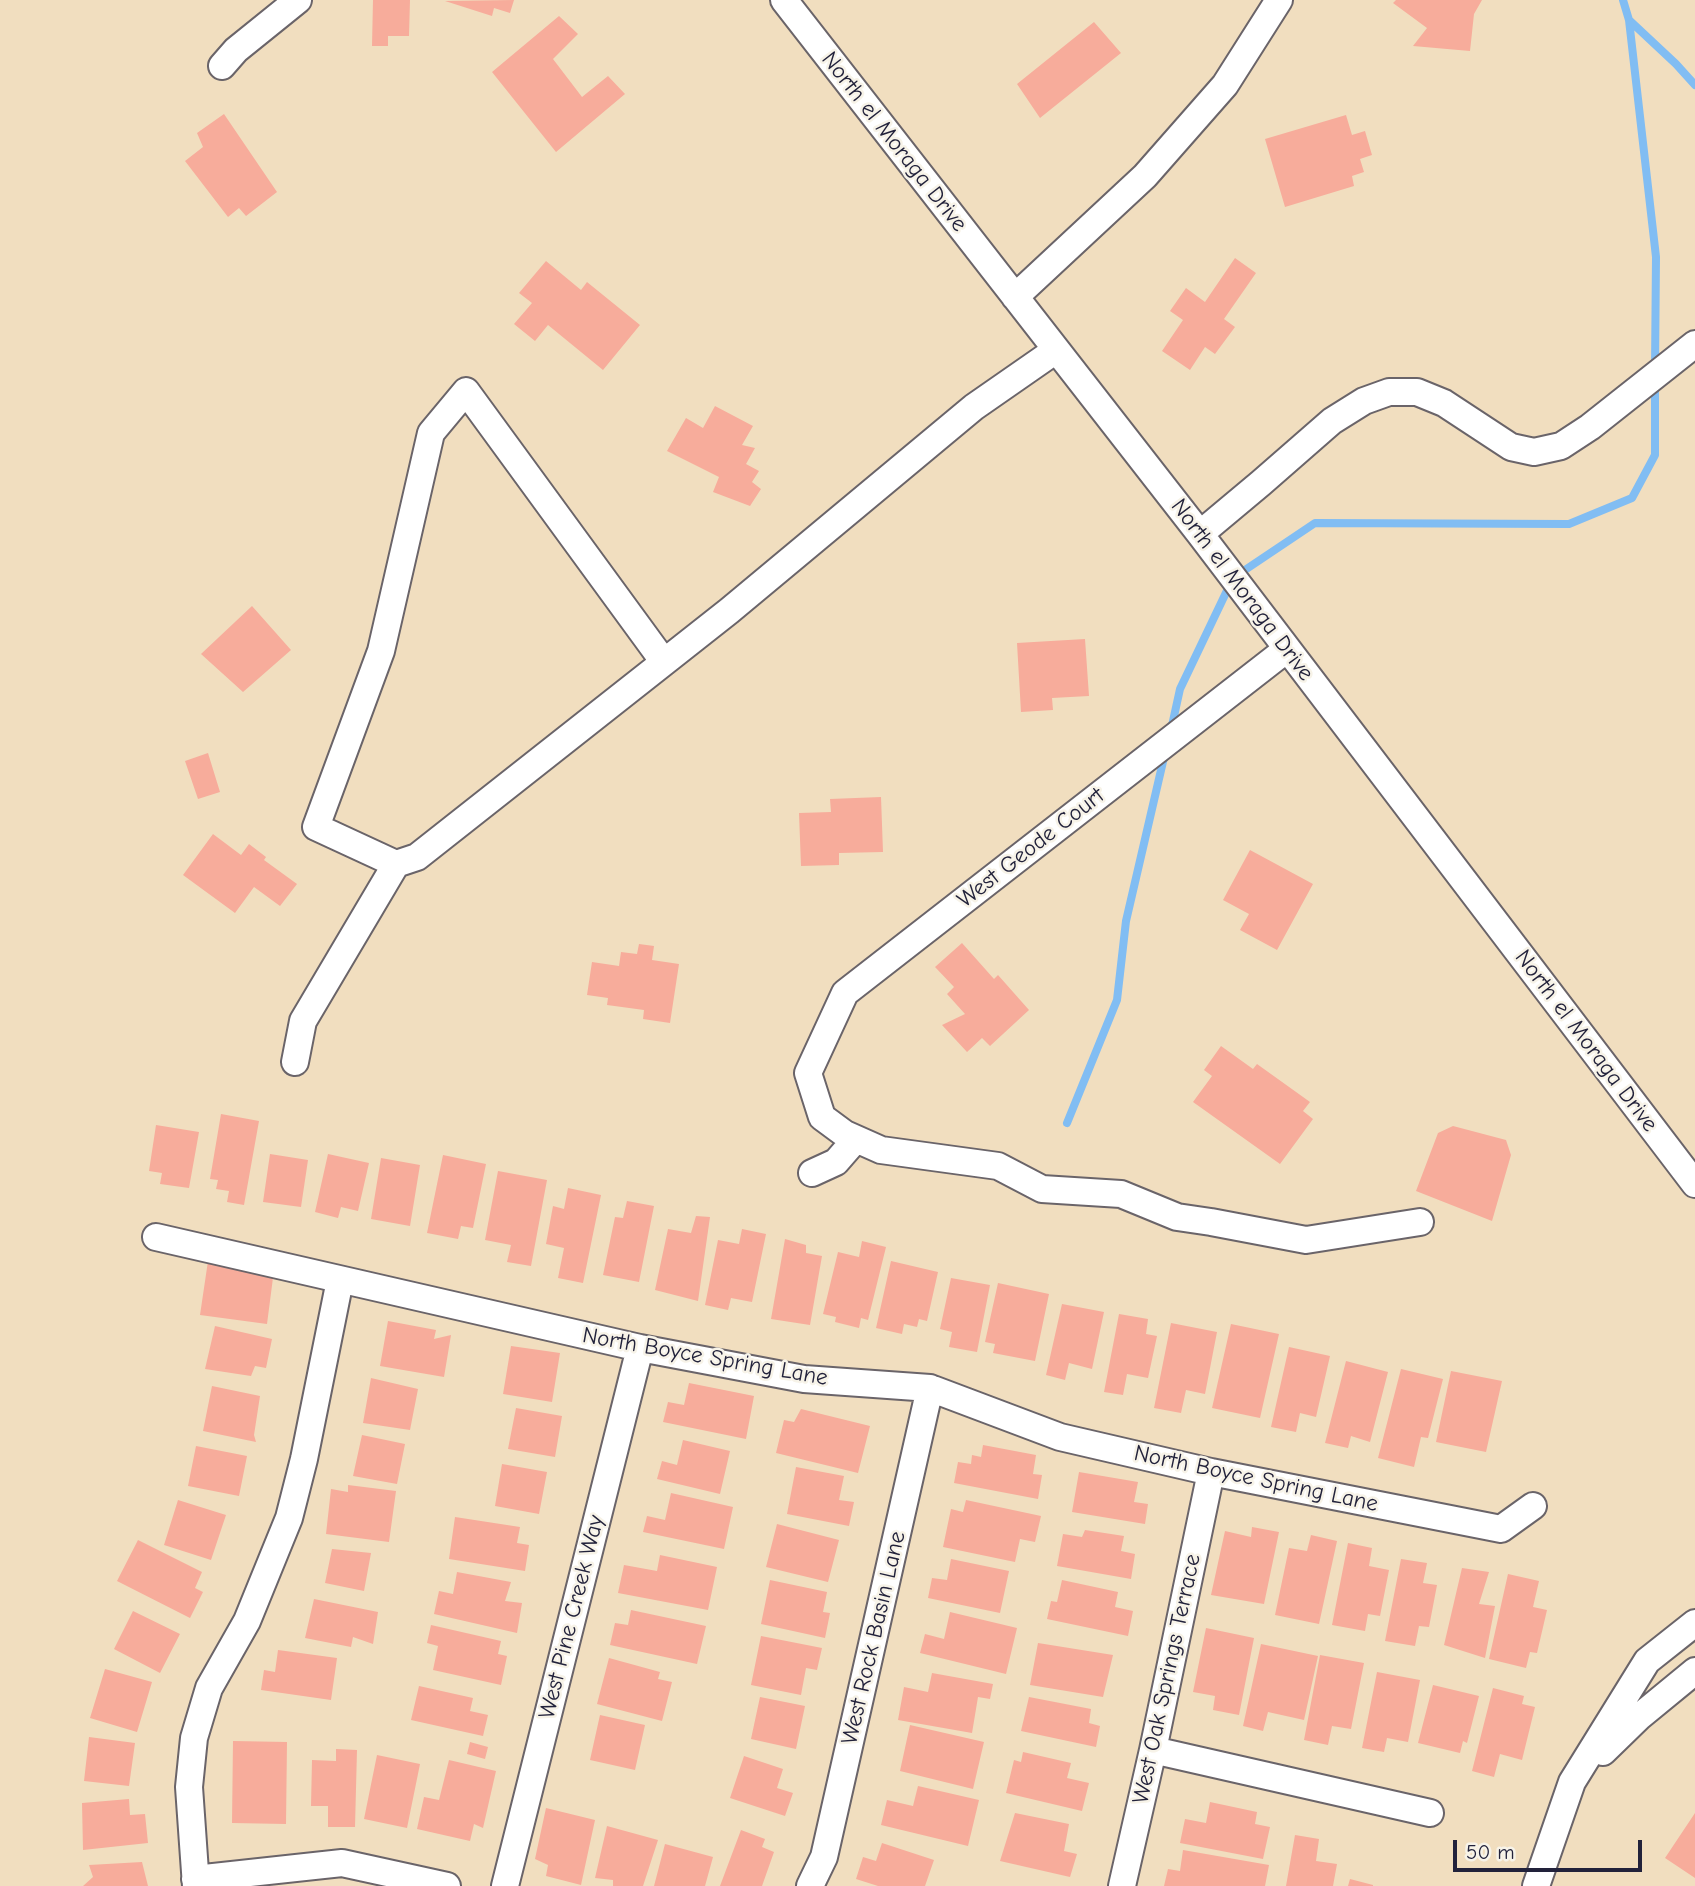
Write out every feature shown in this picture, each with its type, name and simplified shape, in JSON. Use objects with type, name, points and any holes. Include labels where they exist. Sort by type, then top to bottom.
[{"type":"street","points":[[222,66],[236,50],[298,0]]},
{"type":"street","name":"North el Moraga Drive","points":[[784,0],[1200,534],[1695,1184]]},
{"type":"street","points":[[1015,298],[1145,176],[1224,85],[1279,0]]},
{"type":"street","points":[[1200,534],[1332,421],[1364,401],[1389,391],[1417,392],[1444,403],[1511,447],[1534,452],[1561,446],[1590,428],[1695,344]]},
{"type":"street","points":[[295,1062],[303,1021],[396,864],[417,857],[729,611],[974,407],[1056,350]]},
{"type":"street","points":[[396,864],[316,827],[380,651],[431,433],[466,391],[664,662]]},
{"type":"street","name":"West Geode Court","points":[[856,1139],[822,1117],[808,1073],[845,993],[1287,649]]},
{"type":"street","points":[[812,1173],[836,1162],[856,1139],[881,1150],[998,1166],[1042,1189],[1121,1194],[1177,1217],[1306,1240],[1420,1222]]},
{"type":"street","name":"North Boyce Spring Lane","points":[[156,1237],[640,1348],[804,1379],[930,1388],[1060,1437],[1211,1472],[1501,1529],[1533,1506]]},
{"type":"street","points":[[340,1280],[304,1459],[289,1518],[247,1621],[209,1688],[194,1738],[189,1787],[196,1883],[342,1863],[447,1886]]},
{"type":"street","name":"West Pine Creek Way","points":[[505,1886],[640,1348]]},
{"type":"street","name":"West Rock Basin Lane","points":[[810,1886],[824,1857],[930,1388]]},
{"type":"street","name":"West Oak Springs Terrace","points":[[1122,1886],[1211,1472]]},
{"type":"street","points":[[1536,1886],[1572,1783],[1647,1661],[1695,1623]]},
{"type":"street","points":[[1572,1783],[1639,1717],[1695,1671]]},
{"type":"street","points":[[1153,1750],[1430,1813]]},
{"type":"building","points":[[373,0],[410,0],[409,36],[388,36],[388,46],[372,46]]},
{"type":"building","points":[[514,0],[510,13],[494,8],[492,16],[445,1]]},
{"type":"building","points":[[1396,0],[1482,0],[1474,14],[1470,51],[1413,46],[1427,28],[1393,3]]},
{"type":"building","points":[[559,16],[578,34],[553,59],[582,97],[608,76],[625,94],[556,152],[492,72]]},
{"type":"building","points":[[1094,22],[1121,53],[1040,118],[1017,84]]},
{"type":"building","points":[[224,114],[277,192],[246,216],[239,208],[228,217],[185,161],[203,147],[197,133]]},
{"type":"building","points":[[1346,115],[1352,135],[1365,131],[1372,155],[1360,159],[1364,172],[1352,176],[1354,186],[1285,207],[1265,139]]},
{"type":"building","points":[[1235,258],[1256,273],[1224,319],[1235,327],[1215,354],[1205,347],[1190,370],[1162,351],[1183,320],[1170,311],[1186,288],[1205,302]]},
{"type":"building","points":[[546,261],[581,290],[587,282],[640,325],[603,370],[548,325],[535,341],[514,324],[532,303],[519,293]]},
{"type":"building","points":[[715,406],[753,426],[742,445],[755,448],[746,464],[759,471],[752,482],[761,489],[750,506],[713,492],[719,477],[667,451],[686,418],[703,428]]},
{"type":"building","points":[[252,606],[291,650],[243,692],[201,654]]},
{"type":"building","points":[[1085,639],[1089,696],[1052,698],[1053,710],[1021,712],[1017,643]]},
{"type":"building","points":[[208,753],[220,792],[198,799],[185,761]]},
{"type":"building","points":[[881,797],[883,852],[839,853],[839,865],[801,866],[799,813],[831,812],[830,799]]},
{"type":"building","points":[[213,834],[241,855],[249,844],[266,857],[264,860],[297,884],[280,906],[254,887],[235,913],[183,875]]},
{"type":"building","points":[[1250,850],[1313,884],[1277,950],[1240,930],[1249,914],[1223,900]]},
{"type":"building","points":[[962,943],[994,979],[998,975],[1029,1010],[990,1046],[982,1038],[967,1052],[942,1025],[965,1014],[947,994],[954,987],[935,967]]},
{"type":"building","points":[[639,944],[654,946],[652,960],[679,964],[670,1023],[643,1019],[644,1010],[607,1005],[608,998],[587,995],[592,962],[619,966],[621,952],[637,954]]},
{"type":"building","points":[[1221,1046],[1253,1069],[1257,1064],[1310,1102],[1303,1111],[1313,1119],[1280,1164],[1193,1102],[1212,1076],[1204,1070]]},
{"type":"building","points":[[221,1114],[259,1121],[244,1205],[227,1202],[229,1191],[216,1189],[218,1180],[210,1179]]},
{"type":"building","points":[[156,1125],[199,1132],[189,1188],[160,1184],[162,1173],[149,1171]]},
{"type":"building","points":[[1453,1126],[1506,1140],[1511,1155],[1492,1221],[1416,1191],[1438,1133]]},
{"type":"building","points":[[270,1154],[308,1160],[301,1207],[263,1202]]},
{"type":"building","points":[[328,1154],[369,1163],[358,1211],[341,1207],[338,1218],[315,1212]]},
{"type":"building","points":[[443,1155],[486,1164],[473,1228],[461,1226],[458,1239],[427,1233]]},
{"type":"building","points":[[381,1158],[420,1165],[410,1226],[371,1219]]},
{"type":"building","points":[[498,1171],[547,1180],[531,1266],[507,1262],[511,1245],[485,1240]]},
{"type":"building","points":[[568,1188],[601,1195],[583,1283],[558,1278],[564,1248],[546,1244],[553,1206],[564,1209]]},
{"type":"building","points":[[627,1201],[654,1206],[639,1282],[603,1275],[615,1217],[623,1218]]},
{"type":"building","points":[[696,1216],[710,1217],[698,1301],[655,1290],[668,1229],[691,1233]]},
{"type":"building","points":[[742,1229],[766,1234],[752,1302],[731,1298],[728,1310],[705,1305],[718,1240],[739,1244]]},
{"type":"building","points":[[785,1239],[806,1245],[806,1253],[822,1256],[810,1325],[771,1319]]},
{"type":"building","points":[[862,1241],[886,1247],[868,1320],[861,1318],[859,1328],[835,1322],[836,1317],[823,1314],[838,1252],[859,1257]]},
{"type":"building","points":[[208,1261],[274,1270],[267,1324],[200,1315]]},
{"type":"building","points":[[891,1261],[938,1272],[927,1321],[919,1319],[917,1327],[904,1324],[902,1334],[876,1328]]},
{"type":"building","points":[[951,1278],[990,1285],[977,1352],[949,1347],[952,1332],[940,1329]]},
{"type":"building","points":[[998,1283],[1049,1294],[1035,1361],[993,1353],[995,1344],[985,1342]]},
{"type":"building","points":[[1062,1304],[1104,1312],[1092,1369],[1069,1363],[1065,1380],[1046,1375]]},
{"type":"building","points":[[1119,1314],[1148,1319],[1146,1334],[1157,1336],[1148,1378],[1127,1374],[1123,1395],[1104,1392]]},
{"type":"building","points":[[388,1321],[436,1330],[434,1339],[451,1335],[444,1377],[380,1366]]},
{"type":"building","points":[[1171,1323],[1217,1332],[1205,1394],[1186,1390],[1181,1413],[1154,1408]]},
{"type":"building","points":[[1231,1324],[1279,1334],[1260,1418],[1212,1408]]},
{"type":"building","points":[[215,1326],[272,1339],[266,1368],[255,1366],[251,1376],[205,1369]]},
{"type":"building","points":[[511,1346],[560,1353],[552,1402],[503,1394]]},
{"type":"building","points":[[1289,1347],[1330,1356],[1316,1417],[1300,1413],[1296,1432],[1271,1427]]},
{"type":"building","points":[[1346,1361],[1388,1372],[1370,1442],[1351,1436],[1348,1448],[1325,1443]]},
{"type":"building","points":[[1401,1369],[1443,1379],[1428,1438],[1421,1437],[1414,1467],[1378,1458]]},
{"type":"building","points":[[1451,1371],[1502,1381],[1486,1452],[1436,1442]]},
{"type":"building","points":[[371,1378],[418,1389],[410,1430],[363,1423]]},
{"type":"building","points":[[689,1383],[754,1396],[746,1439],[663,1422],[668,1402],[684,1405]]},
{"type":"building","points":[[212,1386],[260,1396],[254,1435],[256,1442],[203,1431]]},
{"type":"building","points":[[516,1408],[562,1416],[555,1457],[508,1449]]},
{"type":"building","points":[[801,1409],[870,1426],[858,1473],[776,1453],[784,1420],[794,1422]]},
{"type":"building","points":[[362,1435],[405,1444],[397,1484],[353,1476]]},
{"type":"building","points":[[683,1440],[730,1451],[720,1494],[657,1479],[662,1461],[677,1465]]},
{"type":"building","points":[[983,1445],[1036,1455],[1033,1474],[1042,1475],[1038,1499],[954,1483],[958,1462],[971,1464],[972,1455],[981,1457]]},
{"type":"building","points":[[196,1446],[247,1456],[239,1496],[188,1486]]},
{"type":"building","points":[[502,1464],[547,1472],[539,1514],[495,1506]]},
{"type":"building","points":[[796,1467],[844,1476],[839,1500],[854,1502],[849,1526],[787,1514]]},
{"type":"building","points":[[1079,1472],[1138,1482],[1134,1502],[1148,1504],[1145,1524],[1072,1512]]},
{"type":"building","points":[[348,1485],[396,1491],[389,1542],[326,1534],[331,1489],[348,1492]]},
{"type":"building","points":[[671,1493],[733,1507],[724,1549],[643,1532],[647,1516],[665,1520]]},
{"type":"building","points":[[178,1500],[226,1515],[211,1560],[164,1545]]},
{"type":"building","points":[[966,1500],[1041,1516],[1035,1542],[1020,1539],[1015,1562],[943,1547],[951,1509],[963,1512]]},
{"type":"building","points":[[455,1517],[520,1527],[517,1543],[529,1545],[525,1571],[449,1559]]},
{"type":"building","points":[[777,1524],[839,1540],[828,1582],[766,1567]]},
{"type":"building","points":[[1252,1527],[1279,1532],[1264,1604],[1211,1595],[1225,1531],[1251,1537]]},
{"type":"building","points":[[1085,1530],[1124,1536],[1121,1551],[1135,1554],[1131,1579],[1057,1566],[1063,1534],[1082,1537]]},
{"type":"building","points":[[1311,1535],[1337,1541],[1319,1624],[1275,1615],[1289,1548],[1307,1551]]},
{"type":"building","points":[[138,1540],[202,1572],[195,1588],[203,1592],[190,1618],[117,1581]]},
{"type":"building","points":[[1348,1543],[1372,1548],[1369,1566],[1389,1570],[1380,1616],[1368,1614],[1365,1631],[1332,1625]]},
{"type":"building","points":[[332,1549],[371,1553],[364,1591],[325,1583]]},
{"type":"building","points":[[660,1555],[717,1567],[708,1610],[618,1593],[624,1565],[657,1571]]},
{"type":"building","points":[[951,1559],[1009,1571],[1000,1613],[928,1598],[932,1578],[947,1580]]},
{"type":"building","points":[[1401,1559],[1427,1563],[1423,1583],[1437,1585],[1429,1627],[1419,1626],[1415,1646],[1385,1641]]},
{"type":"building","points":[[1462,1568],[1489,1572],[1479,1604],[1495,1606],[1485,1658],[1444,1645]]},
{"type":"building","points":[[457,1572],[511,1582],[505,1601],[522,1603],[517,1633],[434,1614],[439,1591],[453,1594]]},
{"type":"building","points":[[1508,1574],[1539,1581],[1533,1607],[1547,1610],[1537,1653],[1530,1652],[1526,1668],[1489,1659]]},
{"type":"building","points":[[770,1580],[827,1592],[823,1612],[830,1613],[825,1638],[761,1624]]},
{"type":"building","points":[[1062,1580],[1118,1592],[1115,1607],[1133,1611],[1128,1636],[1047,1619],[1051,1601],[1057,1602]]},
{"type":"building","points":[[314,1599],[378,1612],[373,1644],[353,1637],[351,1647],[305,1638]]},
{"type":"building","points":[[631,1610],[706,1626],[697,1664],[610,1645],[615,1623],[628,1625]]},
{"type":"building","points":[[133,1611],[180,1634],[160,1673],[114,1649]]},
{"type":"building","points":[[950,1612],[1017,1628],[1006,1674],[920,1653],[925,1634],[944,1639]]},
{"type":"building","points":[[431,1625],[501,1641],[498,1654],[507,1656],[501,1685],[433,1670],[438,1646],[427,1643]]},
{"type":"building","points":[[1206,1628],[1254,1638],[1239,1715],[1213,1710],[1215,1696],[1193,1692]]},
{"type":"building","points":[[761,1636],[822,1648],[817,1670],[806,1668],[801,1695],[751,1685]]},
{"type":"building","points":[[1038,1643],[1113,1655],[1103,1697],[1030,1685]]},
{"type":"building","points":[[1261,1644],[1318,1656],[1304,1720],[1268,1712],[1263,1731],[1243,1726]]},
{"type":"building","points":[[278,1650],[337,1658],[331,1700],[261,1690],[264,1670],[275,1672]]},
{"type":"building","points":[[1320,1655],[1364,1663],[1351,1729],[1332,1726],[1328,1745],[1304,1740]]},
{"type":"building","points":[[609,1658],[660,1672],[658,1679],[672,1682],[662,1721],[597,1704]]},
{"type":"building","points":[[105,1669],[152,1682],[137,1732],[90,1718]]},
{"type":"building","points":[[1377,1672],[1420,1680],[1408,1742],[1387,1738],[1384,1752],[1362,1748]]},
{"type":"building","points":[[932,1673],[993,1684],[990,1699],[978,1697],[972,1733],[898,1720],[904,1687],[928,1692]]},
{"type":"building","points":[[1433,1685],[1479,1696],[1467,1743],[1463,1741],[1460,1753],[1418,1743]]},
{"type":"building","points":[[419,1686],[473,1698],[470,1711],[488,1715],[483,1736],[411,1720]]},
{"type":"building","points":[[1493,1688],[1524,1696],[1522,1704],[1535,1707],[1522,1760],[1500,1754],[1494,1777],[1472,1771]]},
{"type":"building","points":[[760,1697],[805,1706],[796,1749],[751,1739]]},
{"type":"building","points":[[1029,1697],[1091,1709],[1089,1723],[1100,1726],[1096,1747],[1021,1731]]},
{"type":"building","points":[[600,1715],[645,1725],[635,1770],[590,1760]]},
{"type":"building","points":[[910,1725],[984,1742],[973,1789],[900,1771]]},
{"type":"building","points":[[89,1737],[135,1743],[129,1786],[84,1781]]},
{"type":"building","points":[[233,1741],[287,1742],[286,1824],[232,1823]]},
{"type":"building","points":[[470,1742],[488,1747],[485,1759],[467,1754]]},
{"type":"building","points":[[336,1749],[357,1750],[355,1827],[328,1827],[328,1806],[311,1806],[312,1760],[336,1761]]},
{"type":"building","points":[[1023,1752],[1071,1763],[1067,1778],[1089,1783],[1082,1811],[1006,1793],[1014,1760],[1021,1762]]},
{"type":"building","points":[[377,1755],[420,1764],[407,1828],[364,1819]]},
{"type":"building","points":[[744,1756],[783,1769],[777,1788],[793,1793],[785,1816],[730,1798]]},
{"type":"building","points":[[449,1760],[496,1771],[483,1828],[474,1824],[470,1841],[417,1829],[424,1797],[439,1800]]},
{"type":"building","points":[[918,1786],[979,1800],[968,1846],[881,1825],[887,1800],[913,1806]]},
{"type":"building","points":[[129,1799],[130,1815],[145,1814],[148,1843],[83,1850],[82,1803]]},
{"type":"building","points":[[1210,1802],[1257,1812],[1255,1824],[1270,1827],[1263,1859],[1180,1843],[1185,1819],[1206,1823]]},
{"type":"building","points":[[546,1808],[595,1820],[581,1885],[546,1876],[548,1865],[535,1859]]},
{"type":"building","points":[[1015,1813],[1069,1824],[1064,1851],[1077,1854],[1070,1877],[1000,1861]]},
{"type":"building","points":[[1695,1813],[1695,1878],[1665,1858]]},
{"type":"building","points":[[607,1826],[658,1840],[643,1886],[613,1886],[613,1880],[595,1878]]},
{"type":"building","points":[[741,1830],[765,1839],[762,1847],[774,1852],[762,1886],[720,1886]]},
{"type":"building","points":[[1295,1835],[1319,1839],[1316,1861],[1337,1864],[1333,1886],[1286,1886]]},
{"type":"building","points":[[882,1843],[934,1860],[925,1886],[878,1886],[856,1879],[863,1857],[876,1861]]},
{"type":"building","points":[[665,1844],[713,1857],[705,1886],[654,1886]]},
{"type":"building","points":[[1183,1850],[1269,1865],[1265,1886],[1164,1886],[1168,1869],[1180,1871]]},
{"type":"building","points":[[142,1862],[148,1886],[83,1886],[93,1877],[89,1865]]},
{"type":"building","points":[[1350,1879],[1373,1885],[1373,1886],[1348,1886]]},
{"type":"waterway","points":[[1623,0],[1629,20],[1695,85]]},
{"type":"waterway","points":[[1629,20],[1656,257],[1655,368]]},
{"type":"waterway","points":[[1171,730],[1180,689],[1233,578],[1315,523],[1569,524],[1632,498],[1655,455],[1655,385]]},
{"type":"waterway","points":[[1067,1123],[1117,1000],[1126,921],[1165,753]]}]
